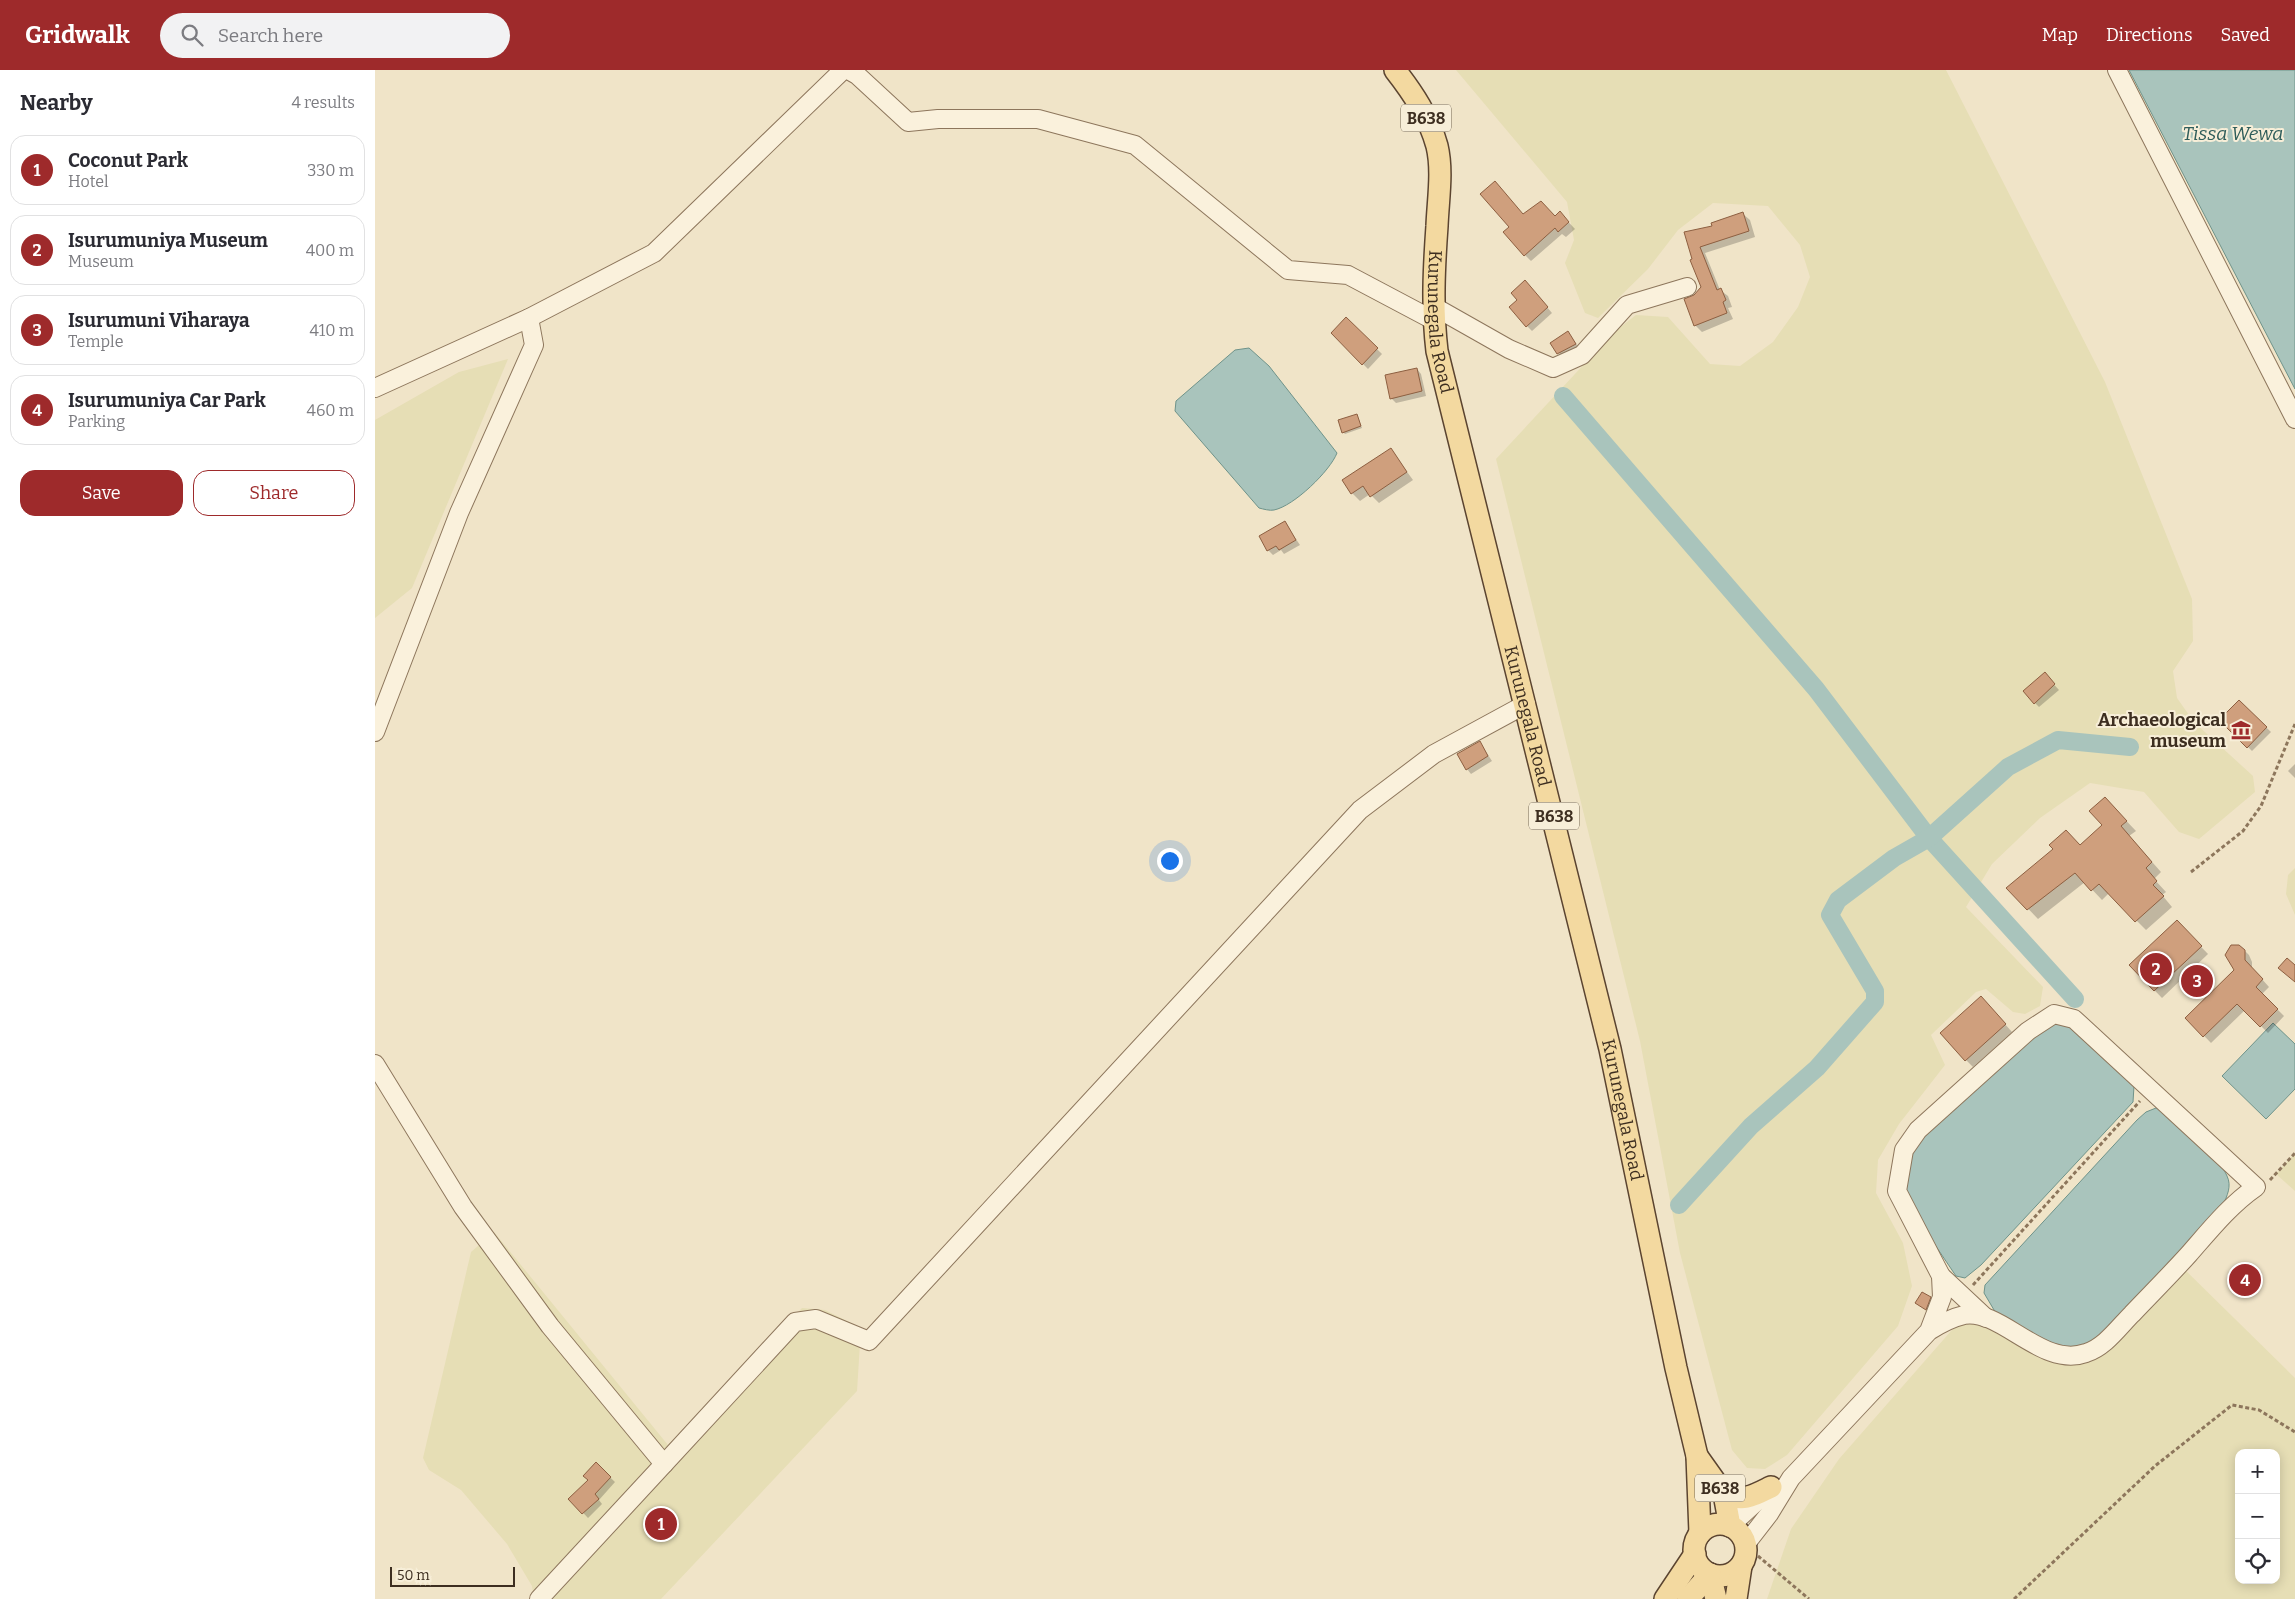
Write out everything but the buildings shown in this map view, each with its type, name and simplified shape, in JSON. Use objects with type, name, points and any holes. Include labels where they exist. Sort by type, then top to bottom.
[{"type":"main road","name":"Kurunegala Road","points":[[1395,70],[1413,93],[1431,127],[1437,147],[1440,174],[1433,313],[1437,351],[1610,1049],[1676,1368],[1697,1456],[1701,1533]]},
{"type":"main road","name":"Kurunegala Road","points":[[1697,1456],[1725,1494],[1730,1526]]},
{"type":"main road","points":[[1725,1494],[1737,1499],[1751,1497],[1771,1488]]},
{"type":"main road","points":[[1716,1599],[1710,1574],[1701,1566],[1695,1554],[1694,1544],[1701,1533],[1715,1525],[1722,1524],[1730,1526],[1739,1534],[1745,1545],[1746,1556],[1741,1566],[1736,1599]]},
{"type":"main road","points":[[1665,1599],[1695,1554]]},
{"type":"main road","points":[[1710,1574],[1726,1575],[1741,1566]]},
{"type":"main road","points":[[1689,1599],[1710,1574]]},
{"type":"street","points":[[375,388],[529,318],[654,253],[843,70]]},
{"type":"street","points":[[848,70],[857,75],[908,122],[938,119],[1038,119],[1135,145],[1288,270],[1348,275],[1553,368],[1582,356],[1627,305],[1687,287]]},
{"type":"street","points":[[2117,70],[2295,419]]},
{"type":"street","points":[[375,732],[459,514],[534,345],[529,318]]},
{"type":"street","points":[[539,1599],[795,1322],[816,1319],[869,1341],[1360,810],[1434,754],[1526,704]]},
{"type":"street","points":[[2054,1014],[2074,1020],[2150,1090],[2256,1187],[2238,1200],[2095,1350],[2071,1357],[2057,1354],[2012,1333],[1986,1318],[1941,1276],[1897,1191],[1904,1150],[1918,1130],[2028,1031],[2054,1014]]},
{"type":"street","points":[[375,1064],[463,1207],[550,1326],[664,1464]]},
{"type":"street","points":[[1929,1330],[1942,1297],[1941,1276]]},
{"type":"street","points":[[1745,1545],[1769,1514],[1791,1478],[1929,1330],[1941,1323],[1965,1315],[1986,1318]]},
{"type":"street","points":[[1730,1526],[1771,1488],[1791,1478]]},
{"type":"path","points":[[2191,872],[2243,831],[2261,806],[2295,724]]},
{"type":"path","points":[[1963,1296],[2150,1090]]},
{"type":"path","points":[[2014,1599],[2155,1466],[2232,1405],[2259,1410],[2295,1432]]},
{"type":"path","points":[[1745,1545],[1809,1599]]},
{"type":"shaded area","points":[[1456,70],[1946,70],[2105,382],[2192,599],[2193,641],[2173,671],[2177,698],[2194,722],[2253,776],[2255,792],[2199,839],[2179,832],[2144,792],[2090,783],[2040,818],[1992,864],[1966,907],[2043,987],[2040,1006],[2025,1014],[2013,1012],[1986,989],[1976,992],[1931,1035],[1945,1065],[1899,1124],[1878,1160],[1876,1193],[1903,1243],[1912,1286],[1898,1326],[1787,1455],[1765,1469],[1747,1468],[1732,1450],[1680,1253],[1640,1041],[1496,459],[1614,332],[1636,315],[1668,317],[1710,364],[1740,366],[1773,342],[1798,307],[1810,277],[1800,245],[1768,206],[1713,203],[1678,230],[1648,269],[1598,318],[1585,313],[1565,263],[1574,240],[1567,202]]},
{"type":"shaded area","points":[[508,359],[412,588],[375,618],[375,420],[459,372]]},
{"type":"shaded area","points":[[2295,868],[2295,915],[2286,894],[2288,875]]},
{"type":"shaded area","points":[[2295,1153],[2295,1191],[2276,1174]]},
{"type":"shaded area","points":[[494,1232],[668,1445],[802,1308],[825,1310],[861,1328],[857,1391],[661,1599],[534,1599],[532,1586],[507,1544],[461,1490],[429,1470],[423,1458],[471,1252]]},
{"type":"shaded area","points":[[2179,1264],[2295,1378],[2295,1599],[1767,1599],[1791,1529],[1839,1459],[1965,1315],[1986,1318]]},
{"type":"water","name":"Tissa Wewa","points":[[2129,70],[2295,70],[2295,389]]},
{"type":"water","points":[[1249,348],[1269,366],[1337,453],[1327,469],[1310,487],[1291,502],[1274,510],[1259,508],[1175,411],[1176,401],[1235,350]]},
{"type":"water","points":[[2049,1022],[2064,1023],[2120,1069],[2134,1086],[2133,1102],[1981,1265],[1965,1278],[1956,1276],[1931,1239],[1900,1181],[1922,1132]]},
{"type":"water","points":[[2273,1023],[2295,1044],[2295,1089],[2266,1119],[2222,1076]]},
{"type":"water","points":[[2156,1108],[2162,1109],[2198,1141],[2223,1168],[2229,1187],[2226,1198],[2223,1205],[2090,1348],[2060,1351],[1997,1315],[1984,1293],[1985,1285],[2137,1120],[2146,1112]]},
{"type":"waterway","points":[[1563,396],[1816,689],[1929,838],[2075,999]]},
{"type":"waterway","points":[[1679,1205],[1751,1126],[1817,1068],[1875,1002],[1875,991],[1830,915],[1838,900],[1894,858],[1929,838],[2008,767],[2058,740],[2130,747]]},
{"type":"place","name":"Archaeological museum","points":[[2241,730]]},
{"type":"place","name":"Isurumuniya Museum","points":[[2156,969]]},
{"type":"place","name":"Isurumuni Viharaya","points":[[2197,981]]},
{"type":"place","name":"Isurumuniya Car Park","points":[[2245,1280]]},
{"type":"place","name":"Coconut Park","points":[[661,1524]]}]
